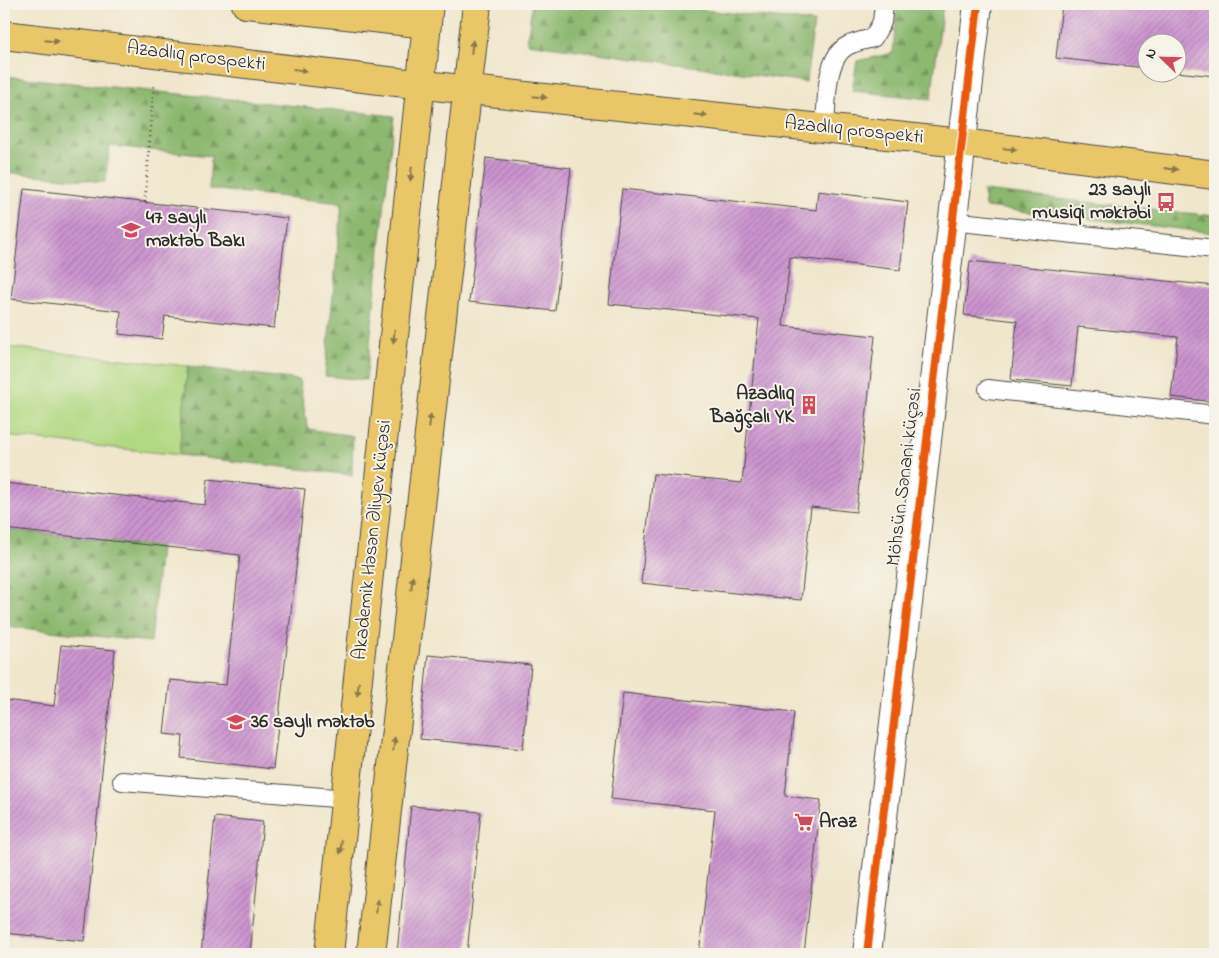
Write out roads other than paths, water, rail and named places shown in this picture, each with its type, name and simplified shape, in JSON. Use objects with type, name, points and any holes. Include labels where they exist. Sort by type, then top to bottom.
[{"type":"main road","points":[[246,4],[395,20],[428,14]]},
{"type":"main road","points":[[371,954],[462,132],[479,91],[477,4]]},
{"type":"main road","name":"Akademik Həsən Əliyev küçəsi","points":[[329,954],[347,799],[428,14]]},
{"type":"main road","name":"Azadlıq prospekti","points":[[4,35],[420,85],[961,143],[1215,175]]},
{"type":"street","name":"Möhsün Sənani küçəsi","points":[[867,954],[951,221],[978,4]]},
{"type":"lane","points":[[825,128],[831,63],[837,54],[848,45],[873,38],[882,22],[884,4]]},
{"type":"lane","points":[[951,221],[1215,249]]},
{"type":"lane","points":[[988,389],[1215,415]]},
{"type":"lane","points":[[122,781],[347,799]]},
{"type":"place","name":"23 saylı musiqi məktəbi","points":[[1166,202]]},
{"type":"place","name":"47 saylı məktəb Bakı","points":[[131,230]]},
{"type":"place","name":"Azadlıq Bağçalı YK","points":[[809,405]]},
{"type":"place","name":"36 saylı məktəb","points":[[236,722]]},
{"type":"place","name":"Araz","points":[[804,822]]}]
